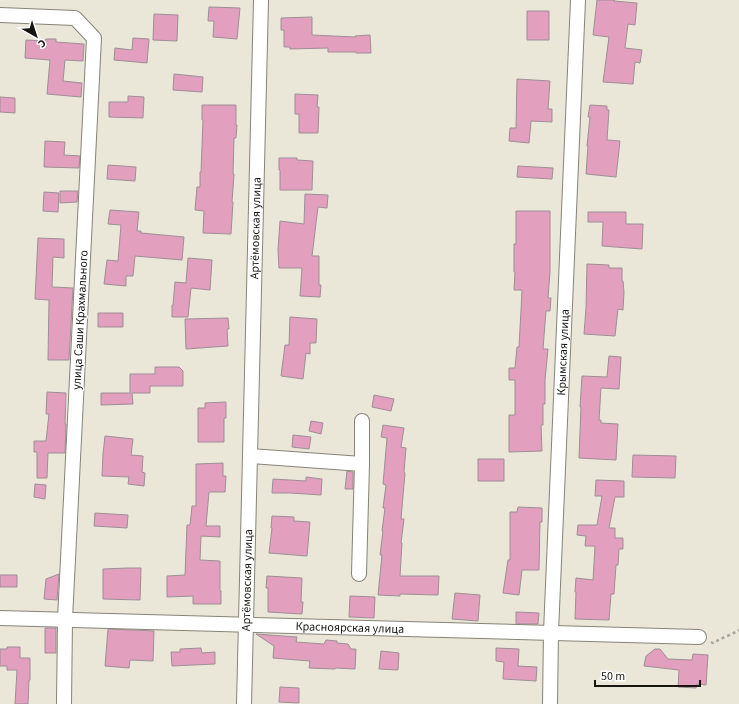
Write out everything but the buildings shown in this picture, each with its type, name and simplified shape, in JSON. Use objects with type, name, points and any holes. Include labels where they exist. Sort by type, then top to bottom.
[{"type":"street","name":"Артёмовская улица","points":[[244,704],[261,0]]},
{"type":"street","name":"Крымская улица","points":[[550,704],[551,632],[578,0]]},
{"type":"street","name":"улица Саши Крахмального","points":[[0,15],[75,18],[94,38],[66,619],[64,704]]},
{"type":"street","points":[[359,574],[362,421]]},
{"type":"street","points":[[250,456],[362,464]]},
{"type":"street","name":"Красноярская улица","points":[[0,618],[700,637]]},
{"type":"path","points":[[700,637],[713,643],[739,630]]}]
